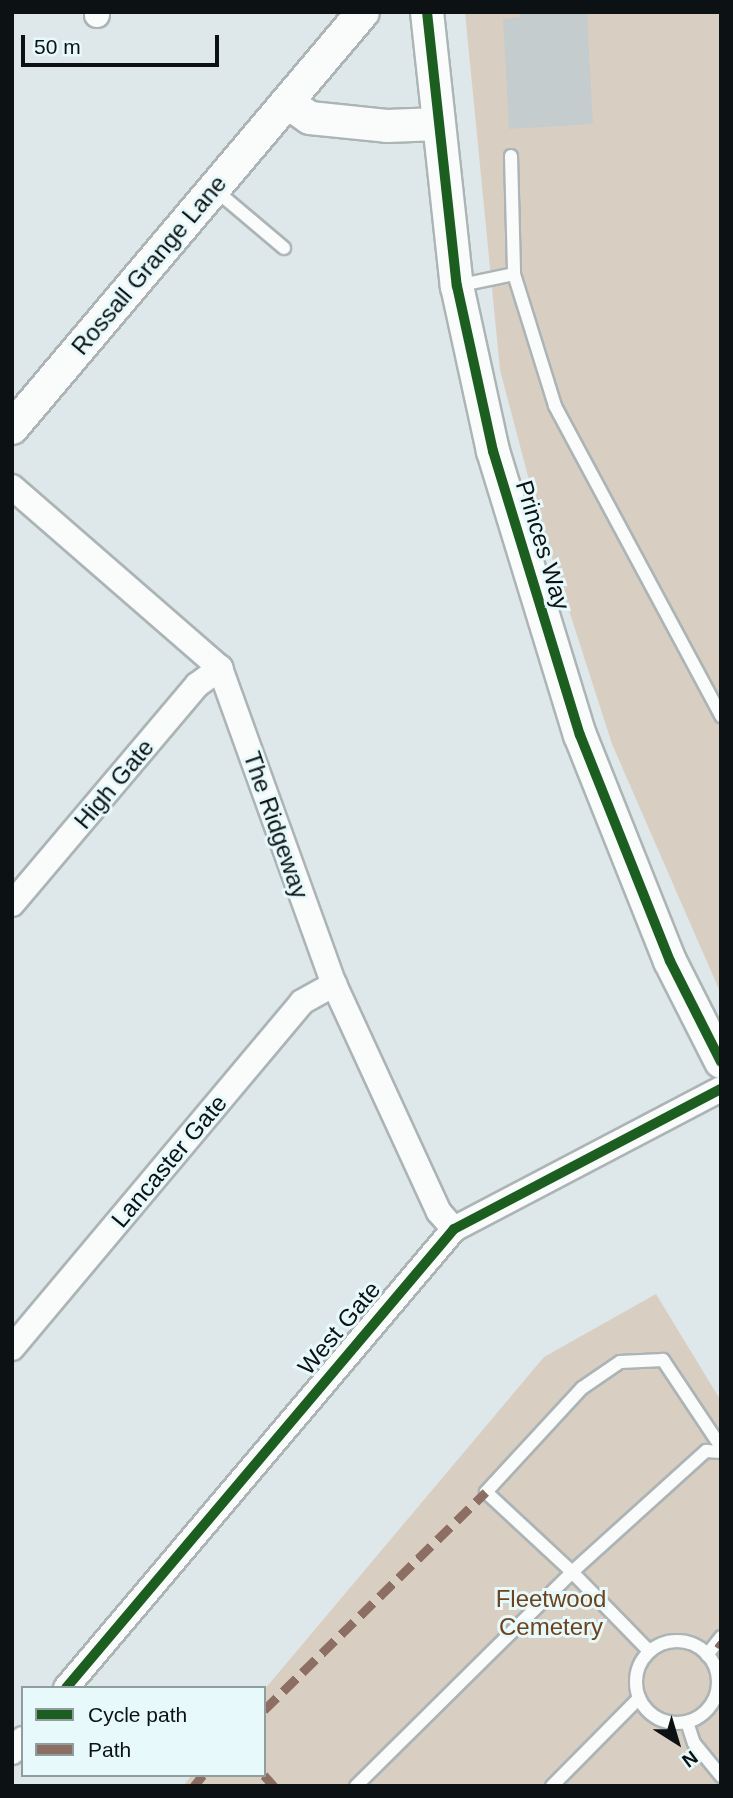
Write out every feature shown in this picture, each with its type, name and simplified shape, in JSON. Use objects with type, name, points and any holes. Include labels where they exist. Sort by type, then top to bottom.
[{"type":"street","name":"Rossall Grange Lane","points":[[12,428],[363,12]]},
{"type":"street","name":"Princes Way","points":[[427,12],[457,286],[493,451],[580,735],[670,961],[721,1062]]},
{"type":"street","points":[[287,102],[310,118],[387,126],[439,124]]},
{"type":"street","name":"The Ridgeway","points":[[12,487],[220,668],[334,984],[439,1212],[454,1229]]},
{"type":"street","name":"High Gate","points":[[12,904],[197,685],[220,668]]},
{"type":"street","name":"Lancaster Gate","points":[[12,1348],[302,1003],[334,984]]},
{"type":"street","name":"West Gate","points":[[68,1686],[454,1229],[721,1089]]},
{"type":"lane","points":[[510,156],[514,275],[555,406],[721,716]]},
{"type":"lane","points":[[212,188],[284,248]]},
{"type":"lane","points":[[457,286],[514,275]]},
{"type":"lane","points":[[356,1786],[572,1572],[706,1451],[721,1450],[663,1360],[620,1362],[582,1388],[486,1492],[572,1572],[649,1651]]},
{"type":"lane","points":[[707,1655],[721,1637]]},
{"type":"lane","points":[[680,1641],[707,1655],[717,1690],[708,1708],[687,1722],[652,1715],[639,1698],[636,1674],[649,1651],[680,1641]]},
{"type":"lane","points":[[552,1786],[639,1698]]},
{"type":"lane","points":[[687,1722],[694,1743],[721,1776]]},
{"type":"green space","points":[[465,12],[721,12],[721,994],[612,744],[538,514],[500,370]]},
{"type":"green space","name":"Fleetwood Cemetery","points":[[656,1294],[721,1401],[721,1786],[183,1786],[190,1777],[266,1777],[266,1688],[544,1357]]},
{"type":"building","points":[[519,12],[587,13],[593,124],[509,129],[503,19],[520,17]]},
{"type":"marked path","points":[[266,1708],[486,1492]]},
{"type":"marked path","points":[[717,1642],[721,1645]]},
{"type":"marked path","points":[[194,1786],[201,1777]]},
{"type":"marked path","points":[[266,1777],[274,1786]]},
{"type":"cycle path","points":[[427,12],[457,286],[493,451],[580,735],[670,961],[721,1062]]},
{"type":"cycle path","points":[[68,1686],[454,1229],[721,1089]]}]
